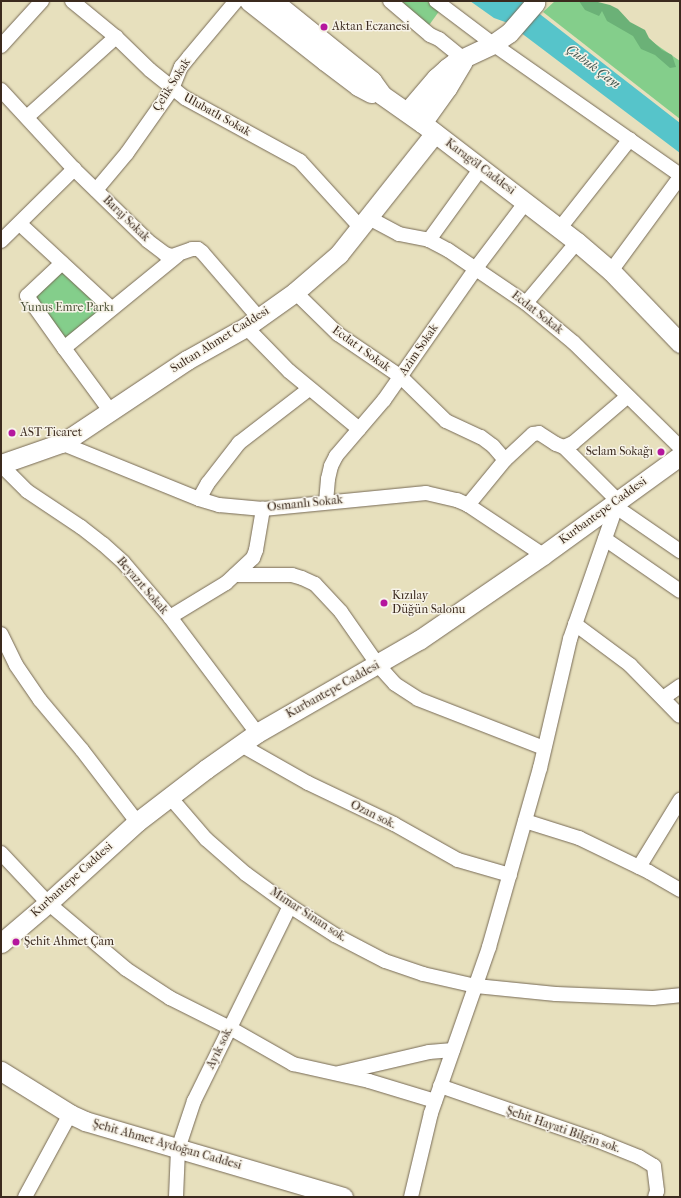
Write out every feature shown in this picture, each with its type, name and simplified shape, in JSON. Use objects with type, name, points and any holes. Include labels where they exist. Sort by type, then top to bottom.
[{"type":"main road","points":[[249,1],[358,86],[374,94],[382,95]]},
{"type":"main road","name":"Karagöl Caddesi","points":[[273,1],[372,81],[382,95],[422,123],[577,242],[611,271],[680,343]]},
{"type":"main road","points":[[464,59],[493,44],[509,33],[536,2]]},
{"type":"main road","name":"Sultan Ahmet Caddesi","points":[[1,464],[61,443],[111,412],[187,360],[252,322],[295,292],[339,254],[365,223],[422,123],[447,88],[464,59]]},
{"type":"main road","name":"Kurbantepe Caddesi","points":[[1,942],[137,822],[169,796],[241,744],[420,640],[617,504],[680,456]]},
{"type":"main road","name":"Şehit Ahmet Aydoğan Caddesi","points":[[1,1071],[70,1114],[85,1121],[343,1197]]},
{"type":"street","points":[[1,46],[42,1]]},
{"type":"street","name":"Ulubatlı Sokak","points":[[72,1],[116,37],[172,88],[201,108],[300,161],[365,223]]},
{"type":"street","name":"Çelik Sokak","points":[[96,190],[127,153],[172,88],[181,67],[236,1]]},
{"type":"street","points":[[390,1],[430,35],[439,39],[464,59]]},
{"type":"street","points":[[436,1],[493,44],[680,176],[611,271]]},
{"type":"street","points":[[27,117],[116,37]]},
{"type":"street","name":"Baraj Sokak","points":[[1,90],[74,169],[120,215],[161,251],[172,256],[178,255]]},
{"type":"street","points":[[560,228],[630,140]]},
{"type":"street","points":[[429,240],[481,168]]},
{"type":"street","points":[[1,241],[20,224],[74,169]]},
{"type":"street","name":"Azim Sokak","points":[[326,502],[331,466],[336,456],[384,400],[476,268],[526,202]]},
{"type":"street","name":"Ecdat Sokak","points":[[365,223],[399,234],[429,240],[476,268],[526,304],[568,338],[680,447]]},
{"type":"street","points":[[20,224],[111,308]]},
{"type":"street","points":[[526,304],[577,242]]},
{"type":"street","points":[[64,348],[111,308],[178,255],[192,248],[202,252],[252,322],[309,389],[359,429]]},
{"type":"street","points":[[62,263],[27,296],[111,412]]},
{"type":"street","name":"Ecdat 1 Sokak","points":[[295,292],[338,334],[401,377],[446,421],[481,437],[493,446],[505,460]]},
{"type":"street","points":[[199,499],[208,483],[239,443],[309,389]]},
{"type":"street","points":[[564,447],[573,443],[628,396]]},
{"type":"street","points":[[468,504],[505,460],[533,434],[539,433],[556,444],[564,447],[617,504],[680,550]]},
{"type":"street","name":"Osmanlı Sokak","points":[[61,443],[199,499],[218,505],[263,509],[426,493],[457,500],[468,504],[543,555]]},
{"type":"street","name":"Beyazıt Sokak","points":[[1,464],[27,491],[103,544],[124,562],[170,618],[258,733]]},
{"type":"street","points":[[411,1197],[435,1101],[489,947],[510,875],[575,624],[617,504]]},
{"type":"street","points":[[170,618],[214,591],[235,575],[253,558],[256,550],[263,509]]},
{"type":"street","points":[[604,539],[680,591]]},
{"type":"street","points":[[235,575],[292,575],[315,584],[341,612],[378,665],[395,684],[418,699],[544,748]]},
{"type":"street","points":[[575,624],[630,665],[680,716]]},
{"type":"street","points":[[1,634],[16,665],[40,700],[82,750],[137,822]]},
{"type":"street","points":[[663,698],[680,686]]},
{"type":"street","name":"Ozan sok.","points":[[241,744],[308,783],[394,824],[458,860],[510,875]]},
{"type":"street","name":"Mimar Sinan sok.","points":[[169,796],[206,839],[246,874],[290,906],[335,935],[385,961],[423,974],[476,986],[571,995],[653,998],[680,995]]},
{"type":"street","points":[[639,867],[680,800]]},
{"type":"street","points":[[525,821],[579,838],[639,867],[680,890]]},
{"type":"street","points":[[1,854],[48,902],[126,969],[170,998],[230,1028],[293,1064],[435,1101]]},
{"type":"street","name":"Ayık sok.","points":[[176,1197],[178,1149],[194,1101],[290,906]]},
{"type":"street","points":[[335,1074],[429,1052],[453,1050]]},
{"type":"street","name":"Şehit Hayati Bilgin sok.","points":[[440,1086],[599,1141],[639,1157],[654,1166],[657,1191],[654,1197]]},
{"type":"street","points":[[25,1197],[70,1114]]},
{"type":"green space","points":[[395,1],[427,1],[440,10],[427,28]]},
{"type":"green space","points":[[555,1],[593,1],[680,61],[680,119],[543,12]]},
{"type":"green space","points":[[579,1],[594,1],[610,5],[618,9],[630,22],[645,30],[649,38],[662,50],[672,55],[676,67],[670,68],[655,55],[641,49],[633,36],[607,21],[602,11],[599,16],[585,10]]},
{"type":"green space","name":"Yunus Emre Parkı","points":[[63,271],[105,309],[62,346],[29,297]]},
{"type":"water","name":"Çubuk Çayı","points":[[470,1],[523,1],[680,123],[680,153],[508,23],[494,18]]},
{"type":"place","name":"Aktan Eczanesi","points":[[324,27]]},
{"type":"place","name":"AST Ticaret","points":[[12,433]]},
{"type":"place","name":"Selam Sokağı","points":[[661,452]]},
{"type":"place","name":"Kızılay Düğün Salonu","points":[[384,603]]},
{"type":"place","name":"Şehit Ahmet Çam","points":[[16,942]]}]
